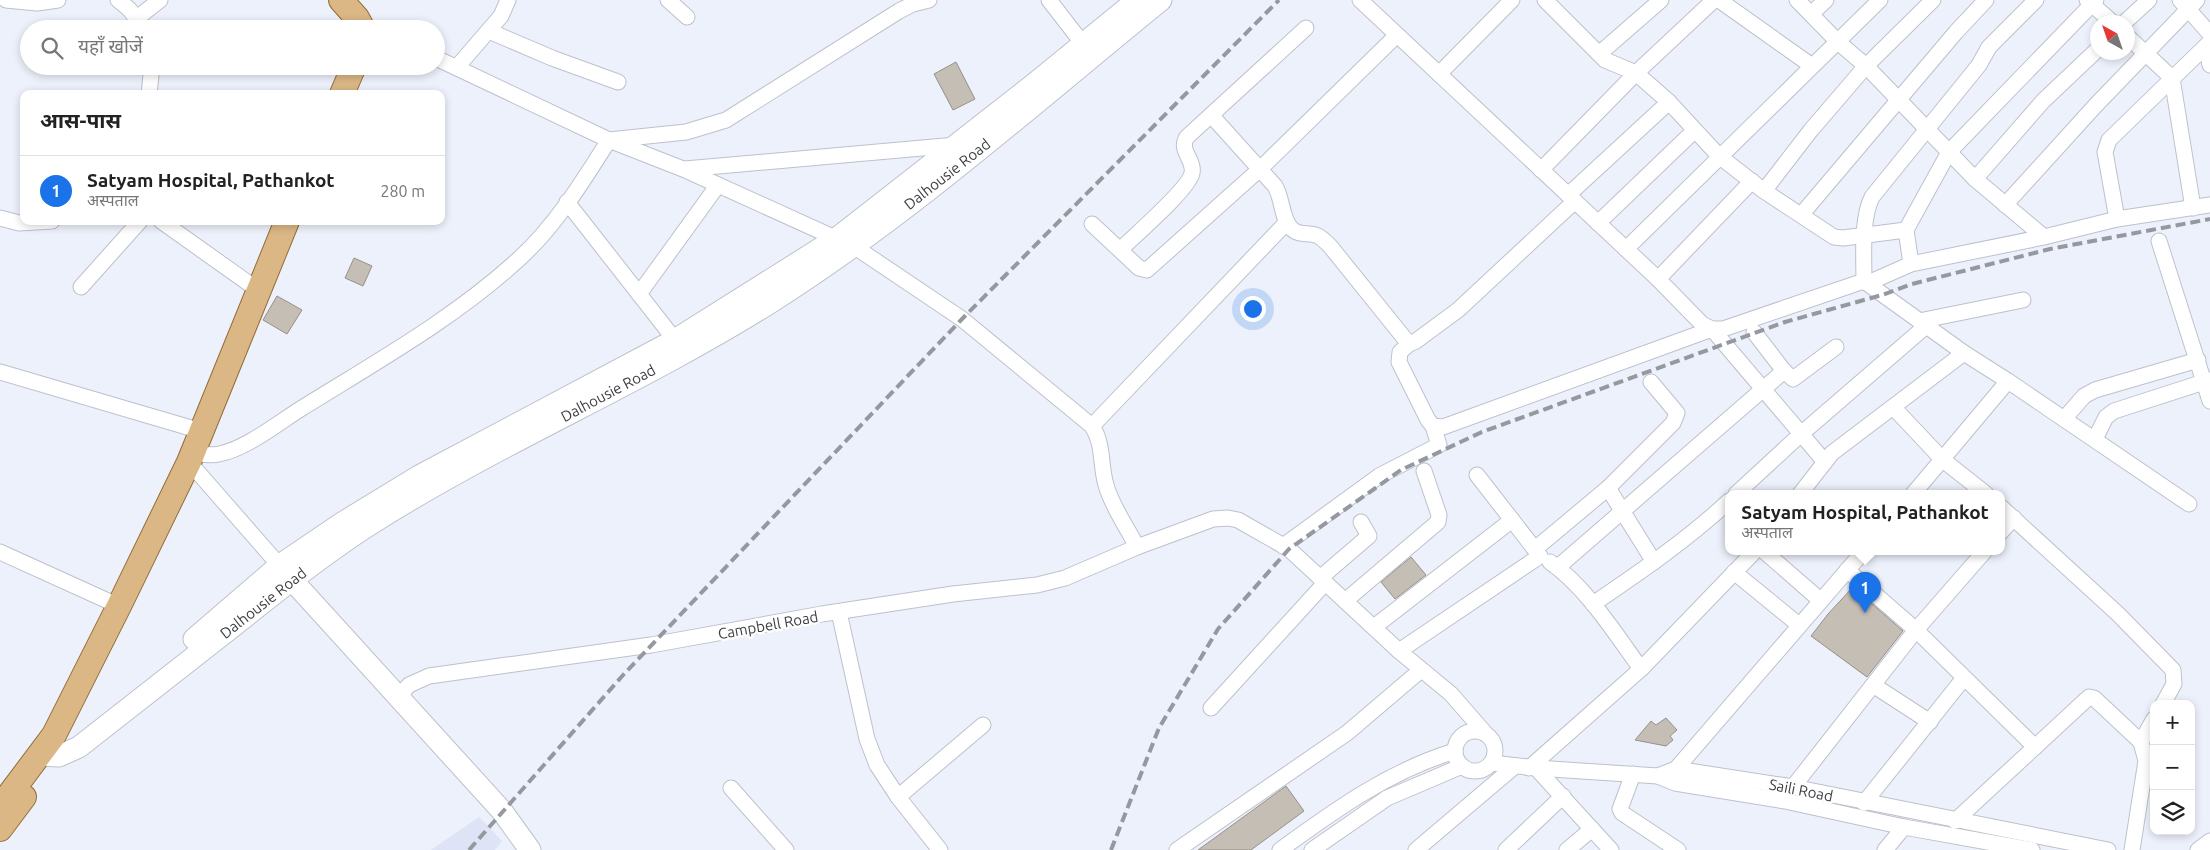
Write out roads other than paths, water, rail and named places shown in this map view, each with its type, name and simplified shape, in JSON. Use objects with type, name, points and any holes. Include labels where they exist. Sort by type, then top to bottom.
[{"type":"main road","points":[[341,0],[357,20]]},
{"type":"main road","points":[[344,90],[350,75]]},
{"type":"main road","points":[[0,829],[20,804],[49,748],[191,458],[285,225]]},
{"type":"main road","points":[[0,807],[49,748]]},
{"type":"street","points":[[6,0],[37,3],[58,0]]},
{"type":"street","points":[[118,0],[130,9],[138,20]]},
{"type":"street","points":[[144,20],[160,0]]},
{"type":"street","points":[[457,67],[501,16],[508,0]]},
{"type":"street","points":[[668,0],[688,17]]},
{"type":"street","points":[[191,458],[219,454],[249,441],[400,347],[469,300],[520,258],[542,236],[609,140],[686,132],[726,120],[899,11],[913,4],[929,0]]},
{"type":"street","points":[[1049,0],[1083,44]]},
{"type":"street","name":"Dalhousie Road","points":[[49,748],[75,738],[98,721],[286,572],[362,530],[519,431],[846,242],[957,144],[1137,0]]},
{"type":"street","name":"Dalhousie Road","points":[[519,431],[595,402],[767,304],[846,242],[990,141],[1161,0]]},
{"type":"street","points":[[1439,74],[1512,0]]},
{"type":"street","points":[[1545,0],[1599,54],[1613,64],[1636,73],[1669,102],[1719,156],[1764,191],[1834,237],[1906,230]]},
{"type":"street","points":[[1599,54],[1661,0]]},
{"type":"street","points":[[1542,170],[1636,73],[1714,0]]},
{"type":"street","points":[[1719,0],[1812,66]]},
{"type":"street","points":[[1797,0],[1838,42],[1866,66],[1975,179],[2044,237]]},
{"type":"street","points":[[1810,14],[1826,0]]},
{"type":"street","points":[[1626,249],[1880,0]]},
{"type":"street","points":[[1764,191],[1811,130],[1866,66],[1933,0]]},
{"type":"street","points":[[1800,215],[1956,32],[1986,0]]},
{"type":"street","points":[[1866,282],[1865,235],[1868,204],[1872,197],[1980,66],[1989,47],[2036,0]]},
{"type":"street","points":[[2133,15],[2149,0]]},
{"type":"street","points":[[1365,1],[1397,35],[1658,279],[1702,324],[1712,329],[1825,462]]},
{"type":"street","points":[[1911,264],[1906,230],[1949,152],[2092,2],[2105,15]]},
{"type":"street","points":[[2006,205],[2146,53],[2188,3],[2209,40],[2210,65]]},
{"type":"street","points":[[1120,250],[1188,183],[1193,168],[1184,142],[1306,28]]},
{"type":"street","points":[[489,31],[552,58],[618,82]]},
{"type":"street","points":[[1092,224],[1139,268],[1148,270],[1260,169],[1397,35]]},
{"type":"street","points":[[2117,219],[2105,146],[2209,40]]},
{"type":"street","points":[[2135,43],[2172,78],[2193,208]]},
{"type":"street","points":[[1975,179],[2043,101],[2090,57]]},
{"type":"street","points":[[445,62],[609,140],[683,169],[846,242],[962,318],[1092,426],[1098,434],[1106,486],[1137,547]]},
{"type":"street","points":[[149,90],[151,75]]},
{"type":"street","points":[[1283,546],[1379,476],[1440,445],[1434,426],[1428,420],[1399,362],[1400,352],[1458,310],[1669,102]]},
{"type":"street","points":[[1211,115],[1279,193],[1286,223],[1296,233],[1317,235],[1330,246],[1409,344]]},
{"type":"street","points":[[1598,223],[1694,131]]},
{"type":"street","points":[[683,169],[990,141]]},
{"type":"street","points":[[1658,279],[1752,181]]},
{"type":"street","points":[[639,294],[718,185]]},
{"type":"street","points":[[567,202],[675,340]]},
{"type":"street","points":[[1434,426],[1443,428],[1712,329],[1722,329],[1866,282],[1911,264],[2044,237],[2117,219],[2210,205]]},
{"type":"street","points":[[0,218],[20,223]]},
{"type":"street","points":[[1092,426],[1286,223]]},
{"type":"street","points":[[81,287],[136,225]]},
{"type":"street","points":[[167,225],[258,290]]},
{"type":"street","points":[[2159,241],[2198,360],[2208,381],[2210,401]]},
{"type":"street","points":[[1866,282],[1964,353],[2095,439],[2189,504]]},
{"type":"street","points":[[1740,490],[1922,324],[2024,300]]},
{"type":"street","points":[[1754,332],[1793,380],[1836,347]]},
{"type":"street","points":[[1803,490],[1832,453],[1964,353]]},
{"type":"street","points":[[2064,419],[2084,396],[2095,390],[2198,360]]},
{"type":"street","points":[[1558,568],[1762,388],[1784,371]]},
{"type":"street","points":[[0,372],[201,431]]},
{"type":"street","points":[[2095,439],[2106,417],[2114,411],[2208,381]]},
{"type":"street","points":[[1400,651],[1537,552],[1608,488],[1673,423],[1677,413],[1651,382]]},
{"type":"street","points":[[1917,490],[2008,382]]},
{"type":"street","points":[[1893,406],[1943,460],[1981,490]]},
{"type":"street","points":[[191,458],[286,572],[502,811],[530,850]]},
{"type":"street","points":[[1345,601],[1438,522],[1439,515],[1424,471]]},
{"type":"street","points":[[1477,475],[1537,552],[1558,568],[1593,604],[1641,669]]},
{"type":"street","points":[[1608,488],[1654,562]]},
{"type":"street","points":[[1593,604],[1701,527],[1725,505]]},
{"type":"street","points":[[2005,510],[2118,614],[2173,670],[2174,684],[2165,700]]},
{"type":"street","name":"Campbell Road","points":[[399,696],[409,685],[429,676],[651,645],[953,594],[1037,586],[1065,578],[1193,525],[1228,518],[1238,520],[1283,546],[1421,670],[1451,694],[1485,733]]},
{"type":"street","points":[[2005,528],[2014,518]]},
{"type":"street","points":[[1374,627],[1512,520]]},
{"type":"street","points":[[1211,708],[1323,580],[1369,536],[1361,522]]},
{"type":"street","points":[[0,552],[119,606]]},
{"type":"street","points":[[1416,850],[1527,767],[1641,669],[1751,555]]},
{"type":"street","points":[[1768,555],[1820,600]]},
{"type":"street","points":[[1860,555],[1799,625],[1676,776],[1984,846],[2032,850]]},
{"type":"street","points":[[1793,787],[1916,630],[1981,555]]},
{"type":"street","points":[[1847,570],[1916,630],[2035,747]]},
{"type":"street","points":[[1734,572],[1799,625]]},
{"type":"street","points":[[839,612],[867,739],[877,765],[898,797],[938,850]]},
{"type":"street","points":[[1177,850],[1347,733],[1421,670]]},
{"type":"street","points":[[1864,803],[1964,678]]},
{"type":"street","points":[[1873,685],[1930,722]]},
{"type":"street","points":[[1955,821],[2089,697],[2094,698],[2141,742],[2146,762],[2132,850]]},
{"type":"street","points":[[898,797],[983,724]]},
{"type":"street","points":[[2141,742],[2150,726]]},
{"type":"street","points":[[1477,731],[1485,733],[1492,739],[1495,747],[1492,763],[1485,768],[1469,770],[1462,766],[1457,759],[1455,751],[1457,743],[1462,736],[1469,732],[1477,731]]},
{"type":"street","points":[[1280,850],[1344,804],[1377,784],[1424,760],[1455,751]]},
{"type":"street","name":"Saili Road","points":[[1492,763],[1527,767],[1676,776],[1793,787],[1864,803],[2108,850]]},
{"type":"street","points":[[1312,850],[1387,798],[1462,766]]},
{"type":"street","points":[[1527,767],[1563,796],[1611,850]]},
{"type":"street","points":[[1633,774],[1620,809],[1622,813],[1678,850]]},
{"type":"street","points":[[732,788],[786,850]]},
{"type":"street","points":[[1506,850],[1563,796]]},
{"type":"street","points":[[1885,850],[1904,827]]},
{"type":"street","points":[[1984,846],[1991,827]]},
{"type":"street","points":[[1567,850],[1592,829]]},
{"type":"street","points":[[2198,850],[2210,841]]},
{"type":"railway","points":[[469,850],[624,674],[962,319],[1279,0]]},
{"type":"railway","points":[[1111,850],[1159,728],[1218,629],[1289,549],[1401,470],[1482,432],[1785,322],[1882,295],[1912,284],[2050,249],[2210,219]]},
{"type":"place","name":"Satyam Hospital, Pathankot","points":[[1865,613]]}]
